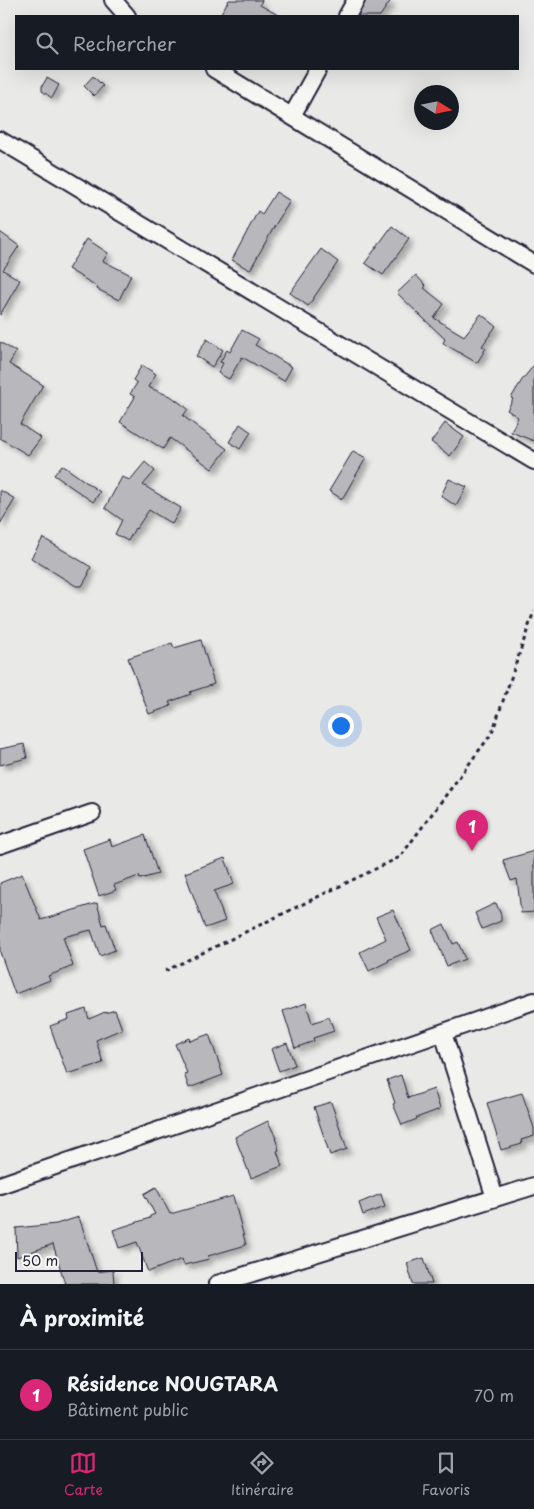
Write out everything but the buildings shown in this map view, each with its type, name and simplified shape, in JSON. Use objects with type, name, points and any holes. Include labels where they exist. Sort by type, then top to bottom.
[{"type":"street","points":[[113,0],[126,15]]},
{"type":"street","points":[[348,15],[356,0]]},
{"type":"street","points":[[216,70],[534,264]]},
{"type":"street","points":[[292,116],[317,70]]},
{"type":"street","points":[[0,140],[534,461]]},
{"type":"street","points":[[0,845],[92,813]]},
{"type":"street","points":[[0,1185],[534,1001]]},
{"type":"street","points":[[443,1032],[495,1198]]},
{"type":"street","points":[[218,1284],[534,1186]]},
{"type":"path","points":[[165,971],[400,857],[492,733],[534,611]]},
{"type":"place","name":"Résidence NOUGTARA","points":[[472,851]]}]
